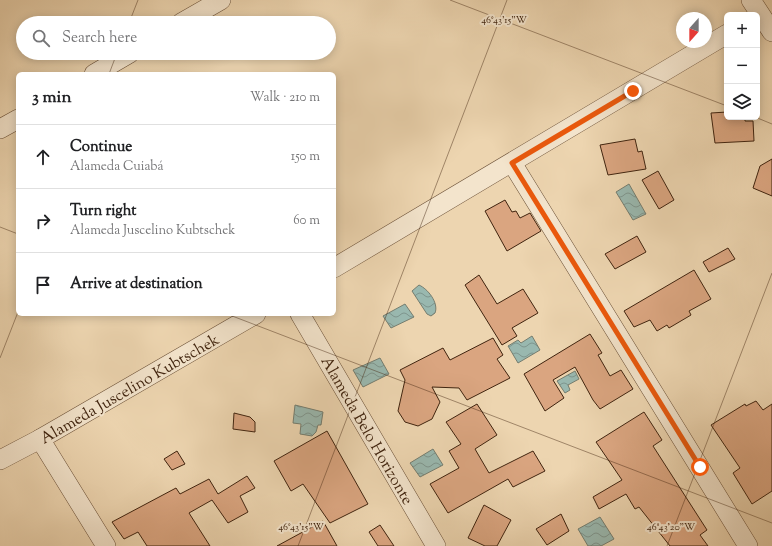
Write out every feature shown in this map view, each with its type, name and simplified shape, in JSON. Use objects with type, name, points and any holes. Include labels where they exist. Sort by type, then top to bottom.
[{"type":"street","points":[[193,16],[221,0]]},
{"type":"street","points":[[760,10],[772,32]]},
{"type":"street","points":[[336,267],[724,36]]},
{"type":"street","points":[[97,72],[118,60]]},
{"type":"street","points":[[0,129],[16,120]]},
{"type":"street","points":[[512,163],[748,546]]},
{"type":"street","name":"Alameda Juscelino Kubtschek","points":[[0,460],[40,439],[253,316]]},
{"type":"street","name":"Alameda Belo Horizonte","points":[[301,316],[436,546]]},
{"type":"street","points":[[40,439],[106,546]]},
{"type":"water","points":[[629,184],[646,214],[633,220],[616,192]]},
{"type":"water","points":[[419,285],[429,293],[434,301],[436,309],[435,313],[431,316],[427,314],[412,291]]},
{"type":"water","points":[[405,304],[414,317],[391,328],[383,316]]},
{"type":"water","points":[[532,336],[540,350],[518,363],[508,346],[518,340],[521,343]]},
{"type":"water","points":[[380,358],[389,374],[363,387],[353,370]]},
{"type":"water","points":[[575,371],[579,379],[568,385],[570,390],[565,393],[557,381]]},
{"type":"water","points":[[295,405],[323,412],[321,425],[318,425],[316,432],[312,436],[300,434],[301,424],[293,423]]},
{"type":"water","points":[[433,449],[443,465],[420,477],[410,463]]},
{"type":"water","points":[[600,517],[614,539],[601,546],[588,546],[578,529]]},
{"type":"building","points":[[724,112],[724,120],[753,121],[754,141],[715,143],[711,113]]},
{"type":"building","points":[[635,139],[638,152],[642,151],[646,169],[608,175],[600,145]]},
{"type":"building","points":[[772,159],[772,196],[753,188],[760,166]]},
{"type":"building","points":[[658,171],[674,200],[659,209],[642,180]]},
{"type":"building","points":[[505,200],[512,212],[516,211],[520,218],[530,213],[541,231],[507,251],[485,211]]},
{"type":"building","points":[[637,236],[646,252],[615,269],[605,254]]},
{"type":"building","points":[[728,248],[735,259],[709,272],[703,262]]},
{"type":"building","points":[[694,270],[711,299],[689,311],[691,315],[669,328],[667,325],[657,331],[650,320],[634,327],[624,311]]},
{"type":"building","points":[[479,275],[497,304],[523,289],[538,313],[512,328],[517,336],[502,345],[465,285]]},
{"type":"building","points":[[590,334],[602,353],[598,355],[610,376],[621,370],[633,389],[600,409],[593,400],[575,367],[553,380],[564,398],[545,411],[524,374]]},
{"type":"building","points":[[493,338],[503,355],[497,359],[510,378],[467,400],[459,388],[432,387],[440,402],[432,419],[418,426],[405,422],[398,411],[405,380],[400,370],[443,348],[450,360]]},
{"type":"building","points":[[756,401],[763,410],[772,404],[772,491],[752,504],[733,473],[740,468],[711,425],[745,404],[746,406]]},
{"type":"building","points":[[477,404],[497,435],[475,449],[489,473],[533,451],[545,471],[513,487],[508,479],[448,513],[430,484],[459,468],[449,451],[461,444],[446,422]]},
{"type":"building","points":[[644,412],[662,440],[653,446],[707,530],[700,535],[708,546],[670,546],[639,507],[635,509],[626,494],[599,509],[593,497],[622,480],[596,442]]},
{"type":"building","points":[[234,413],[250,417],[255,422],[255,432],[233,429]]},
{"type":"building","points":[[327,431],[368,504],[330,523],[303,484],[291,491],[274,461]]},
{"type":"building","points":[[177,451],[185,464],[172,470],[164,459]]},
{"type":"building","points":[[247,476],[255,488],[240,496],[248,512],[228,523],[212,500],[189,513],[210,546],[147,546],[138,532],[124,539],[112,522],[176,488],[180,494],[209,479],[218,494]]},
{"type":"building","points":[[484,505],[511,520],[497,546],[485,546],[468,538]]},
{"type":"building","points":[[561,514],[569,531],[547,545],[536,529]]},
{"type":"building","points":[[323,521],[337,546],[277,546]]},
{"type":"building","points":[[380,525],[394,546],[378,546],[369,532]]},
{"type":"route","points":[[633,91],[512,163],[700,467]]}]
